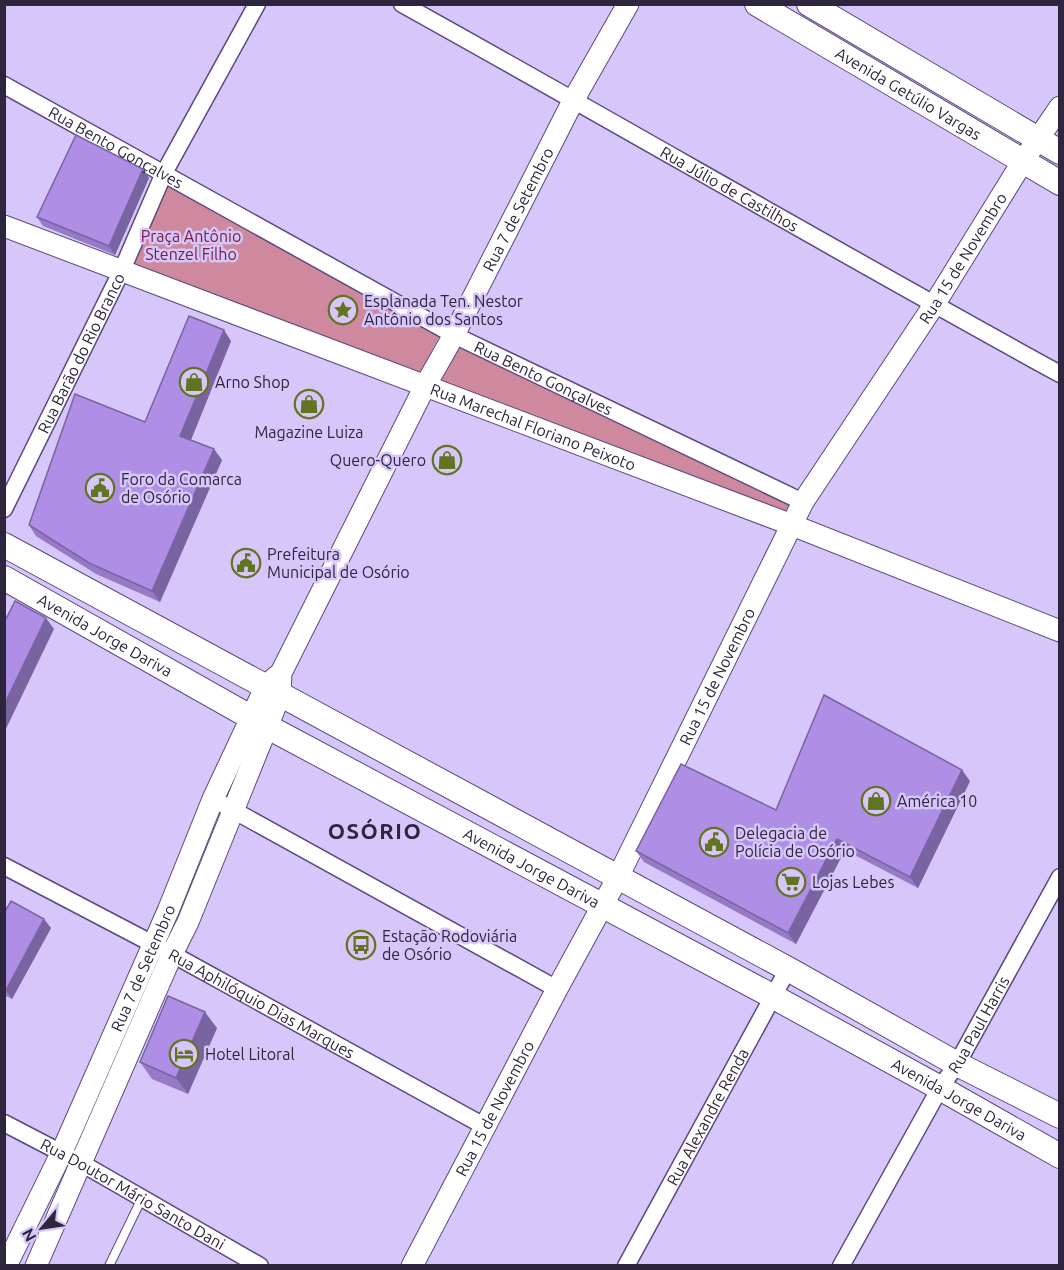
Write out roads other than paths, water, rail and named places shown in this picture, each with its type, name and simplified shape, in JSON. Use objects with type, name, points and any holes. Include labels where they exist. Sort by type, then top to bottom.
[{"type":"main road","name":"Avenida Getúlio Vargas","points":[[757,4],[1059,183]]},
{"type":"main road","name":"Avenida Getúlio Vargas","points":[[809,4],[1059,152]]},
{"type":"main road","name":"Avenida Jorge Dariva","points":[[4,545],[276,685],[957,1064],[1059,1116]]},
{"type":"main road","name":"Avenida Jorge Dariva","points":[[4,578],[259,722],[772,996],[1059,1156]]},
{"type":"street","name":"Rua Barão do Rio Branco","points":[[4,509],[122,270],[164,173],[257,4]]},
{"type":"street","name":"Rua Júlio de Castilhos","points":[[402,4],[1059,374]]},
{"type":"street","name":"Rua 7 de Setembro","points":[[6,1266],[61,1154],[153,945],[213,799],[259,722],[424,386],[454,335],[574,99],[628,4]]},
{"type":"street","name":"Rua Bento Gonçalves","points":[[4,85],[454,335],[803,502]]},
{"type":"street","name":"Rua 15 de Novembro","points":[[412,1266],[618,877],[803,502],[934,305],[1059,107]]},
{"type":"street","name":"Rua Marechal Floriano Peixoto","points":[[4,226],[792,525],[1059,631]]},
{"type":"street","name":"Rua 7 de Setembro","points":[[36,1266],[188,922],[234,810],[259,722]]},
{"type":"street","points":[[213,799],[557,989]]},
{"type":"street","name":"Rua Aphilóquio Dias Marques","points":[[4,866],[172,954],[486,1126]]},
{"type":"street","name":"Rua Paul Harris","points":[[841,1266],[940,1088],[957,1064],[1059,877]]},
{"type":"street","name":"Rua Alexandre Renda","points":[[626,1266],[788,969]]},
{"type":"street","name":"Rua Doutor Mário Santo Dani","points":[[4,1123],[81,1163],[260,1266]]},
{"type":"lane","points":[[108,1266],[142,1198]]},
{"type":"place","name":"Esplanada Ten. Nestor Antônio dos Santos","points":[[343,310]]},
{"type":"place","name":"Arno Shop","points":[[194,382]]},
{"type":"place","name":"Magazine Luiza","points":[[309,404]]},
{"type":"place","name":"Quero-Quero","points":[[447,460]]},
{"type":"place","name":"Foro da Comarca de Osório","points":[[100,488]]},
{"type":"place","name":"Prefeitura Municipal de Osório","points":[[246,563]]},
{"type":"place","name":"América 10","points":[[876,801]]},
{"type":"place","name":"Delegacia de Polícia de Osório","points":[[714,842]]},
{"type":"place","name":"Lojas Lebes","points":[[791,882]]},
{"type":"place","name":"Estação Rodoviária de Osório","points":[[361,945]]},
{"type":"place","name":"Hotel Litoral","points":[[184,1054]]},
{"type":"district","name":"OSÓRIO","points":[[375,830]]},
{"type":"park label","name":"Praça Antônio Stenzel Filho","points":[[191,245]]}]
